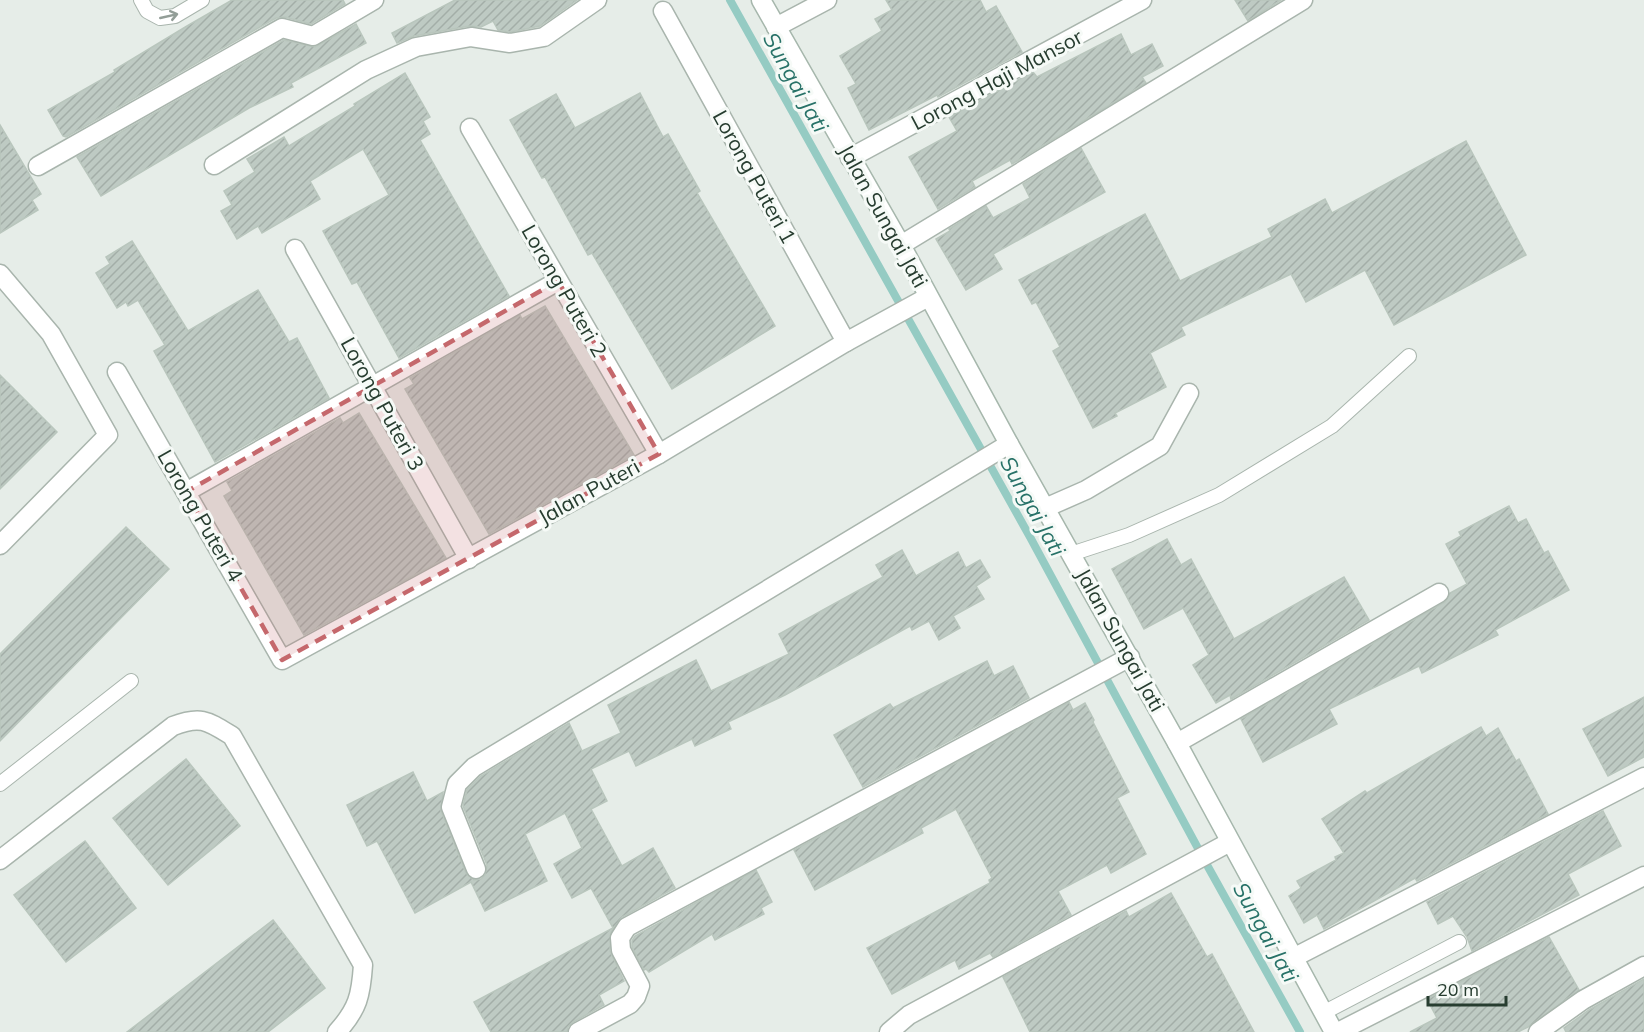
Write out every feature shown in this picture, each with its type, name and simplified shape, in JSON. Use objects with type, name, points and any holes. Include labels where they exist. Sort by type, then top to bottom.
[{"type":"street","points":[[38,166],[282,28],[313,36],[374,0]]},
{"type":"street","points":[[214,165],[366,70],[416,47],[471,37],[510,43],[544,37],[597,0]]},
{"type":"street","name":"Jalan Sungai Jati","points":[[761,0],[901,245],[921,301],[1008,444],[1178,743],[1222,845],[1293,957],[1323,1013],[1336,1032]]},
{"type":"street","points":[[776,27],[827,0]]},
{"type":"street","name":"Lorong Haji Mansor","points":[[850,158],[1142,0]]},
{"type":"street","points":[[901,245],[1303,0]]},
{"type":"street","name":"Lorong Puteri 1","points":[[663,11],[846,342]]},
{"type":"street","name":"Lorong Puteri 2","points":[[470,128],[659,454]]},
{"type":"street","name":"Lorong Puteri 3","points":[[295,249],[469,558]]},
{"type":"street","points":[[0,274],[51,334],[108,435],[0,545]]},
{"type":"street","points":[[186,492],[558,280]]},
{"type":"street","name":"Jalan Puteri","points":[[282,660],[659,454],[846,342],[921,301]]},
{"type":"street","name":"Lorong Puteri 4","points":[[117,372],[282,660]]},
{"type":"street","points":[[1045,508],[1086,490],[1160,446],[1189,393]]},
{"type":"street","points":[[476,869],[451,807],[457,784],[474,767],[1008,444]]},
{"type":"street","points":[[1178,743],[1439,593]]},
{"type":"street","points":[[578,1032],[630,1004],[636,997],[640,986],[621,950],[620,938],[627,927],[1130,657]]},
{"type":"street","points":[[0,860],[173,726],[190,719],[211,723],[232,736],[363,964],[361,990],[351,1016],[337,1032]]},
{"type":"street","points":[[1293,957],[1644,777]]},
{"type":"street","points":[[889,1032],[909,1015],[1222,845]]},
{"type":"street","points":[[1336,1032],[1644,876]]},
{"type":"street","points":[[1538,1032],[1583,1000],[1644,966]]},
{"type":"lane","points":[[141,0],[147,11],[160,18],[175,16],[202,0]]},
{"type":"lane","points":[[1071,554],[1129,535],[1219,495],[1332,426],[1409,356]]},
{"type":"lane","points":[[0,784],[131,681]]},
{"type":"lane","points":[[1323,1013],[1459,942]]},
{"type":"highlighted area","points":[[558,281],[659,454],[282,660],[186,492]]},
{"type":"building","points":[[232,0],[343,0],[345,4],[311,24],[285,17],[276,18],[66,137],[63,136],[48,110]]},
{"type":"building","points":[[455,0],[577,0],[540,26],[510,32],[498,30],[493,21],[481,27],[469,26],[414,36],[397,43],[392,33]]},
{"type":"building","points":[[886,0],[980,0],[986,12],[996,6],[1022,52],[938,97],[937,95],[869,130],[848,88],[856,84],[840,56],[882,31],[875,19],[892,10]]},
{"type":"building","points":[[1235,0],[1281,0],[1248,21]]},
{"type":"building","points":[[356,24],[366,43],[291,83],[293,87],[249,108],[101,196],[77,157],[284,40],[315,47]]},
{"type":"building","points":[[1121,34],[1131,55],[1152,44],[1163,66],[1142,77],[1146,83],[1012,164],[1010,160],[972,181],[975,187],[938,209],[909,157],[957,131],[949,117],[1033,72],[1037,77]]},
{"type":"building","points":[[405,73],[430,117],[423,121],[430,134],[420,140],[509,296],[399,358],[357,282],[352,284],[323,231],[389,195],[363,149],[310,181],[320,199],[262,233],[258,226],[237,239],[221,211],[232,205],[224,191],[255,172],[247,159],[284,137],[289,146]]},
{"type":"building","points":[[640,93],[663,137],[668,134],[700,191],[697,193],[775,326],[672,389],[592,253],[588,255],[510,120],[556,94],[575,128]]},
{"type":"building","points":[[0,125],[41,194],[32,200],[38,210],[0,233]]},
{"type":"building","points":[[1466,141],[1526,255],[1394,325],[1365,270],[1306,302],[1291,274],[1181,327],[1185,335],[1150,353],[1166,387],[1115,413],[1117,416],[1093,428],[1053,351],[1060,347],[1036,302],[1032,304],[1019,280],[1145,214],[1180,281],[1272,237],[1268,229],[1325,199],[1332,213]]},
{"type":"building","points":[[1081,148],[1105,192],[993,254],[1002,269],[966,290],[936,239],[986,206],[993,218],[1030,198],[1023,184]]},
{"type":"building","points":[[132,241],[188,331],[258,290],[289,342],[297,338],[329,398],[215,462],[154,351],[165,345],[138,300],[128,306],[126,302],[117,308],[96,273],[110,264],[106,257]]},
{"type":"building","points":[[545,306],[634,455],[489,534],[405,389],[414,384],[410,378],[520,315],[522,319]]},
{"type":"building","points":[[0,375],[57,432],[0,489]]},
{"type":"building","points":[[359,413],[446,558],[304,635],[224,496],[232,491],[227,482],[340,418],[343,423]]},
{"type":"building","points":[[1509,506],[1518,523],[1526,519],[1544,553],[1548,551],[1569,590],[1495,630],[1498,635],[1422,673],[1419,666],[1329,709],[1337,724],[1263,762],[1241,719],[1445,602],[1450,593],[1467,584],[1446,544],[1461,536],[1459,532]]},
{"type":"building","points":[[126,527],[169,569],[0,741],[0,654]]},
{"type":"building","points":[[1167,539],[1181,565],[1191,559],[1234,639],[1344,577],[1369,620],[1231,699],[1230,695],[1216,703],[1193,665],[1209,655],[1183,608],[1144,629],[1112,569]]},
{"type":"building","points":[[902,550],[916,576],[958,552],[966,568],[980,560],[990,577],[976,586],[984,599],[953,616],[960,628],[939,640],[929,621],[912,630],[910,626],[785,695],[728,722],[731,729],[695,746],[692,739],[636,766],[629,751],[591,769],[607,801],[591,809],[622,866],[653,848],[675,888],[622,917],[611,932],[610,951],[624,981],[599,995],[604,1005],[573,1022],[567,1032],[491,1032],[474,1002],[613,928],[591,888],[572,898],[554,864],[582,848],[565,813],[525,834],[547,881],[485,911],[471,882],[415,913],[377,841],[367,846],[347,805],[413,772],[427,801],[443,792],[441,811],[466,873],[474,880],[481,879],[485,875],[487,865],[463,806],[467,790],[481,776],[569,723],[582,751],[621,733],[608,705],[696,660],[711,691],[789,654],[779,634],[883,577],[876,565]]},
{"type":"building","points":[[987,661],[994,676],[1013,666],[1029,698],[863,787],[834,735],[890,704],[893,708]]},
{"type":"building","points":[[1644,697],[1644,757],[1608,776],[1583,729]]},
{"type":"building","points":[[1069,702],[1073,710],[1085,703],[1094,720],[1129,792],[1117,798],[1146,854],[1111,873],[1107,865],[1058,891],[1071,915],[993,957],[990,953],[959,969],[955,960],[892,994],[867,948],[990,883],[989,880],[992,878],[956,809],[921,828],[923,833],[815,890],[794,850]]},
{"type":"building","points":[[1481,727],[1486,736],[1498,728],[1516,761],[1519,759],[1548,814],[1417,881],[1415,878],[1324,929],[1317,915],[1304,923],[1289,896],[1301,888],[1297,881],[1336,860],[1335,857],[1344,853],[1322,819],[1365,791],[1367,793]]},
{"type":"building","points":[[186,759],[240,826],[168,885],[113,818]]},
{"type":"building","points":[[1603,811],[1621,846],[1568,874],[1579,895],[1472,951],[1467,937],[1453,916],[1438,924],[1427,902]]},
{"type":"building","points":[[85,841],[136,908],[66,962],[14,895]]},
{"type":"building","points":[[756,870],[772,902],[761,908],[764,914],[715,940],[712,934],[649,972],[644,970],[632,947],[635,936]]},
{"type":"building","points":[[1171,893],[1207,957],[1212,954],[1254,1032],[1030,1032],[1003,977],[1126,911],[1129,917]]},
{"type":"building","points":[[273,920],[325,988],[268,1032],[127,1032]]},
{"type":"building","points":[[1549,937],[1579,990],[1528,1027],[1518,1032],[1410,1032],[1437,1018],[1427,999]]},
{"type":"building","points":[[1644,979],[1644,1032],[1566,1032],[1564,1028],[1589,1010]]},
{"type":"waterway","name":"Sungai Jati","points":[[730,0],[1030,537],[1300,1032]]}]
